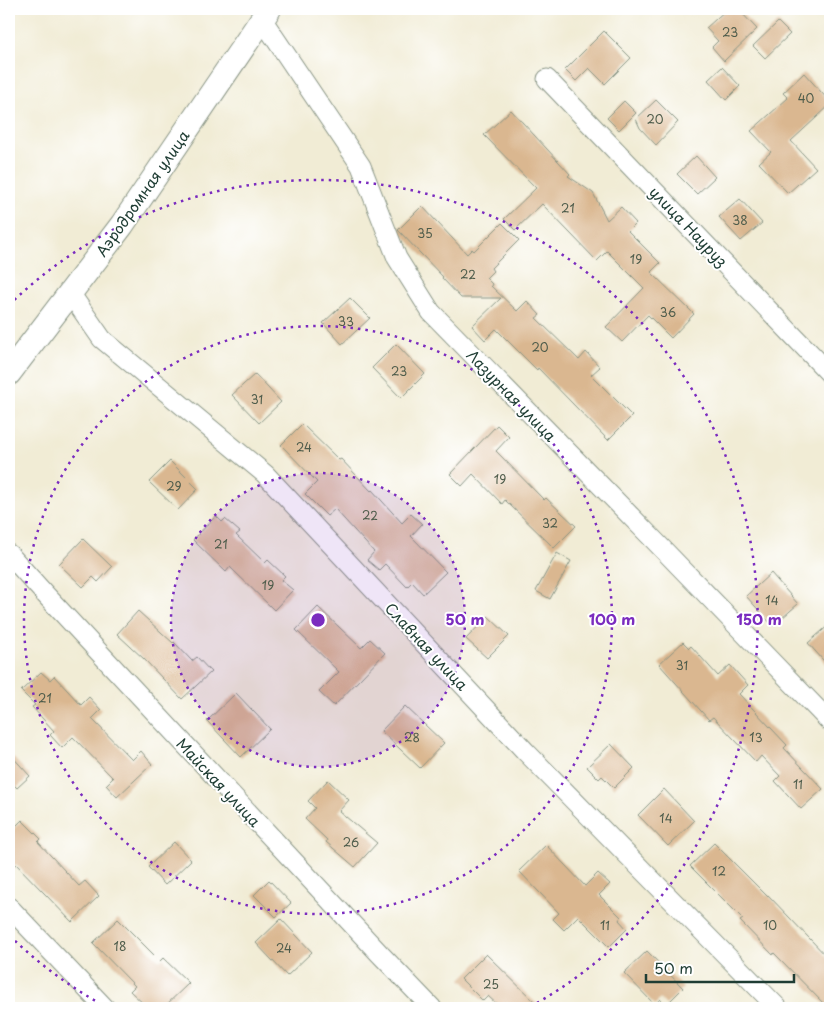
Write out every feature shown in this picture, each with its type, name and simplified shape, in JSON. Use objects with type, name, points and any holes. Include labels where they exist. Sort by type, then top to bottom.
[{"type":"street","name":"Аэродромная улица","points":[[9,373],[122,225],[265,14]]},
{"type":"street","name":"Лазурная улица","points":[[265,14],[361,166],[397,258],[431,312],[830,722]]},
{"type":"street","name":"улица Науруз","points":[[547,79],[830,374]]},
{"type":"street","name":"Славная улица","points":[[70,293],[102,339],[265,474],[526,752],[778,1008]]},
{"type":"street","name":"Майская улица","points":[[9,554],[56,607],[432,1008]]},
{"type":"street","points":[[9,907],[105,1008]]},
{"type":"building","points":[[727,9],[738,9],[757,29],[724,61],[712,47],[718,41],[706,28]]},
{"type":"building","points":[[778,22],[790,34],[765,58],[753,46]]},
{"type":"building","points":[[604,31],[631,58],[605,84],[589,68],[576,81],[565,70]]},
{"type":"building","points":[[722,67],[740,86],[726,100],[708,80]]},
{"type":"building","points":[[804,73],[830,102],[830,105],[791,141],[816,168],[788,193],[759,163],[771,152],[751,131],[788,98],[783,93]]},
{"type":"building","points":[[656,100],[678,122],[656,145],[640,128],[636,119]]},
{"type":"building","points":[[624,101],[636,113],[619,130],[607,118]]},
{"type":"building","points":[[511,110],[570,174],[568,176],[593,193],[607,220],[621,207],[636,223],[628,231],[660,263],[651,272],[694,314],[671,338],[648,315],[622,342],[606,327],[644,288],[607,251],[597,261],[542,204],[515,230],[504,219],[536,188],[484,135]]},
{"type":"building","points":[[696,156],[715,177],[697,194],[677,174]]},
{"type":"building","points":[[740,199],[762,223],[741,241],[719,217]]},
{"type":"building","points":[[422,206],[467,254],[472,249],[474,251],[502,223],[519,240],[491,268],[493,271],[486,278],[492,284],[491,286],[517,311],[527,301],[540,315],[536,318],[579,360],[586,352],[600,367],[591,375],[632,416],[608,440],[538,368],[537,370],[496,329],[485,340],[472,326],[501,298],[461,298],[398,230]]},
{"type":"building","points":[[350,298],[370,318],[342,344],[323,323]]},
{"type":"building","points":[[396,344],[425,374],[401,398],[372,368]]},
{"type":"building","points":[[255,374],[281,402],[259,423],[232,395]]},
{"type":"building","points":[[302,424],[339,460],[341,459],[402,523],[411,514],[422,524],[411,536],[446,572],[423,594],[412,582],[407,587],[385,564],[379,570],[367,560],[374,552],[335,509],[327,516],[305,494],[317,482],[281,445]]},
{"type":"building","points":[[497,425],[509,437],[496,451],[544,500],[546,498],[576,526],[554,548],[505,500],[502,504],[473,474],[462,486],[450,474]]},
{"type":"building","points":[[170,461],[198,489],[178,510],[149,482]]},
{"type":"building","points":[[216,516],[222,522],[225,519],[240,532],[236,535],[265,563],[268,560],[285,576],[281,580],[293,590],[274,610],[230,567],[226,572],[193,540]]},
{"type":"building","points":[[83,539],[112,567],[98,582],[93,577],[83,587],[59,564]]},
{"type":"building","points":[[557,553],[571,561],[550,599],[536,591]]},
{"type":"building","points":[[771,573],[798,604],[773,626],[746,596]]},
{"type":"building","points":[[318,607],[361,648],[370,639],[385,653],[334,706],[319,692],[339,672],[296,630]]},
{"type":"building","points":[[138,611],[174,642],[192,661],[197,657],[211,672],[182,699],[117,634]]},
{"type":"building","points":[[488,616],[509,636],[487,658],[466,639]]},
{"type":"building","points":[[830,624],[830,668],[808,643]]},
{"type":"building","points":[[683,642],[689,648],[691,646],[718,676],[730,665],[748,685],[739,694],[787,745],[784,748],[823,789],[801,809],[775,781],[780,776],[761,756],[756,762],[713,717],[709,720],[659,664]]},
{"type":"building","points":[[41,672],[50,680],[54,676],[81,705],[89,697],[101,710],[92,719],[132,760],[141,751],[152,764],[117,797],[106,785],[113,778],[73,737],[62,748],[50,735],[54,731],[32,707],[35,705],[21,691]]},
{"type":"building","points":[[236,693],[270,729],[241,757],[207,721]]},
{"type":"building","points":[[405,706],[444,743],[420,768],[381,731]]},
{"type":"building","points":[[611,744],[634,768],[614,788],[602,776],[599,779],[587,767]]},
{"type":"building","points":[[9,753],[30,776],[17,788],[9,780]]},
{"type":"building","points":[[328,780],[349,800],[339,811],[377,843],[355,867],[326,842],[327,840],[305,819],[315,808],[308,801]]},
{"type":"building","points":[[664,789],[694,821],[668,846],[638,815]]},
{"type":"building","points":[[22,820],[41,839],[38,842],[79,886],[85,881],[99,896],[72,922],[16,864],[9,871],[9,833]]},
{"type":"building","points":[[174,842],[191,860],[165,885],[148,867]]},
{"type":"building","points":[[714,843],[768,895],[830,960],[830,1008],[774,953],[773,955],[740,921],[743,919],[690,866]]},
{"type":"building","points":[[546,845],[585,886],[598,873],[610,884],[599,895],[621,917],[619,920],[627,929],[609,947],[578,916],[564,930],[553,919],[559,913],[519,871]]},
{"type":"building","points":[[269,880],[291,903],[276,917],[254,895]]},
{"type":"building","points":[[118,919],[160,961],[163,958],[189,983],[163,1008],[148,1008],[130,991],[135,986],[93,943]]},
{"type":"building","points":[[281,919],[312,952],[287,976],[256,943]]},
{"type":"building","points":[[647,951],[683,988],[666,1005],[660,999],[655,1005],[624,973]]},
{"type":"building","points":[[486,954],[541,1008],[501,1008],[488,996],[483,1001],[461,979]]}]
